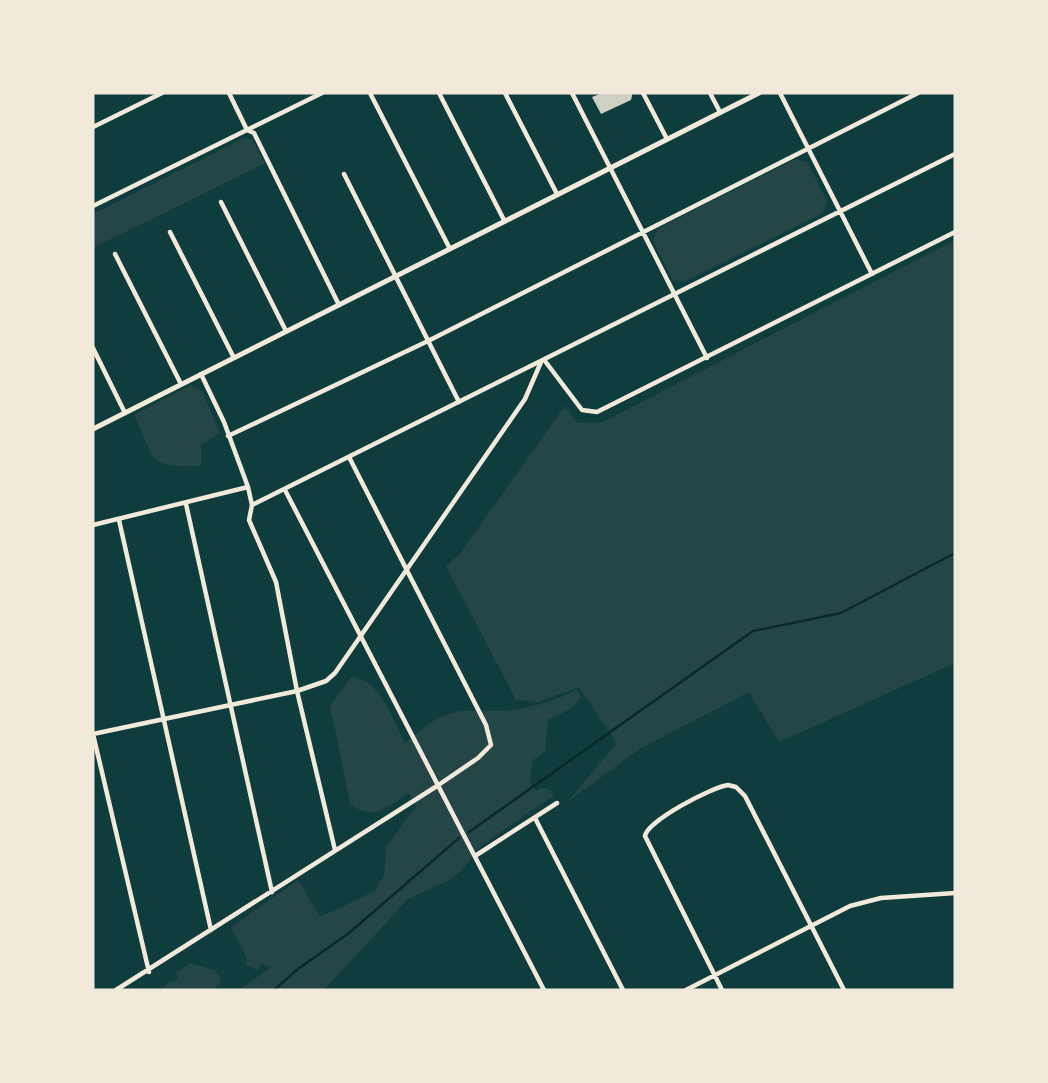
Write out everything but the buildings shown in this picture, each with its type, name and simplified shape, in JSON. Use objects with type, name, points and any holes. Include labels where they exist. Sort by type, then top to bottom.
[{"type":"street","points":[[93,127],[162,93]]},
{"type":"street","points":[[229,93],[247,130],[254,134],[339,305]]},
{"type":"street","points":[[93,206],[322,93]]},
{"type":"street","points":[[370,93],[449,247]]},
{"type":"street","points":[[439,93],[504,220]]},
{"type":"street","points":[[505,93],[557,194]]},
{"type":"street","points":[[572,93],[707,358]]},
{"type":"street","points":[[643,93],[667,139]]},
{"type":"street","points":[[710,93],[720,112]]},
{"type":"street","points":[[93,429],[449,247],[760,93]]},
{"type":"street","points":[[780,93],[872,274]]},
{"type":"street","points":[[228,436],[428,341],[918,93]]},
{"type":"street","points":[[251,505],[955,154]]},
{"type":"street","points":[[344,174],[459,402]]},
{"type":"street","points":[[221,202],[286,331]]},
{"type":"street","points":[[170,232],[233,356]]},
{"type":"street","points":[[543,361],[582,410],[592,413],[955,232]]},
{"type":"street","points":[[115,254],[181,384]]},
{"type":"street","points":[[93,348],[125,412]]},
{"type":"street","points":[[149,972],[93,733],[297,691],[332,676],[525,399],[543,361]]},
{"type":"street","points":[[200,374],[248,487],[251,505],[249,520],[274,576],[297,691],[335,850]]},
{"type":"street","points":[[116,990],[149,972],[437,786],[489,749],[491,741],[486,725],[349,457]]},
{"type":"street","points":[[93,525],[248,487]]},
{"type":"street","points":[[285,490],[358,636],[544,990]]},
{"type":"street","points":[[186,504],[272,892]]},
{"type":"street","points":[[119,520],[211,930]]},
{"type":"street","points":[[722,990],[645,836],[650,825],[720,787],[733,786],[743,792],[844,990]]},
{"type":"street","points":[[475,856],[557,803]]},
{"type":"street","points":[[535,818],[623,990]]},
{"type":"street","points":[[686,990],[850,906],[870,900],[955,893]]},
{"type":"shaded area","points":[[244,138],[252,139],[265,163],[93,248],[93,214]]},
{"type":"shaded area","points":[[796,159],[808,163],[827,201],[823,213],[684,282],[672,279],[653,241],[657,229]]},
{"type":"shaded area","points":[[955,240],[955,663],[779,742],[749,692],[641,748],[567,802],[617,743],[579,687],[538,702],[516,700],[446,566],[459,555],[565,406],[577,423],[603,422]]},
{"type":"shaded area","points":[[191,385],[202,391],[220,433],[201,445],[201,466],[162,463],[151,452],[134,415]]},
{"type":"shaded area","points":[[351,677],[361,679],[378,693],[405,743],[445,715],[519,709],[545,703],[577,690],[581,697],[570,709],[548,720],[545,751],[532,761],[530,782],[535,791],[544,788],[552,791],[553,796],[481,846],[462,870],[449,880],[408,899],[324,990],[239,990],[271,967],[261,964],[257,970],[246,965],[247,958],[231,927],[298,880],[320,917],[375,891],[384,876],[386,847],[416,806],[409,793],[387,807],[373,812],[358,809],[350,803],[330,706]]},
{"type":"shaded area","points":[[190,963],[214,970],[220,976],[220,985],[210,990],[161,990],[169,982],[178,980],[176,973]]},
{"type":"waterway","points":[[469,832],[753,631],[841,613],[955,553]]},
{"type":"waterway","points":[[274,990],[298,969],[349,933],[459,838]]}]
